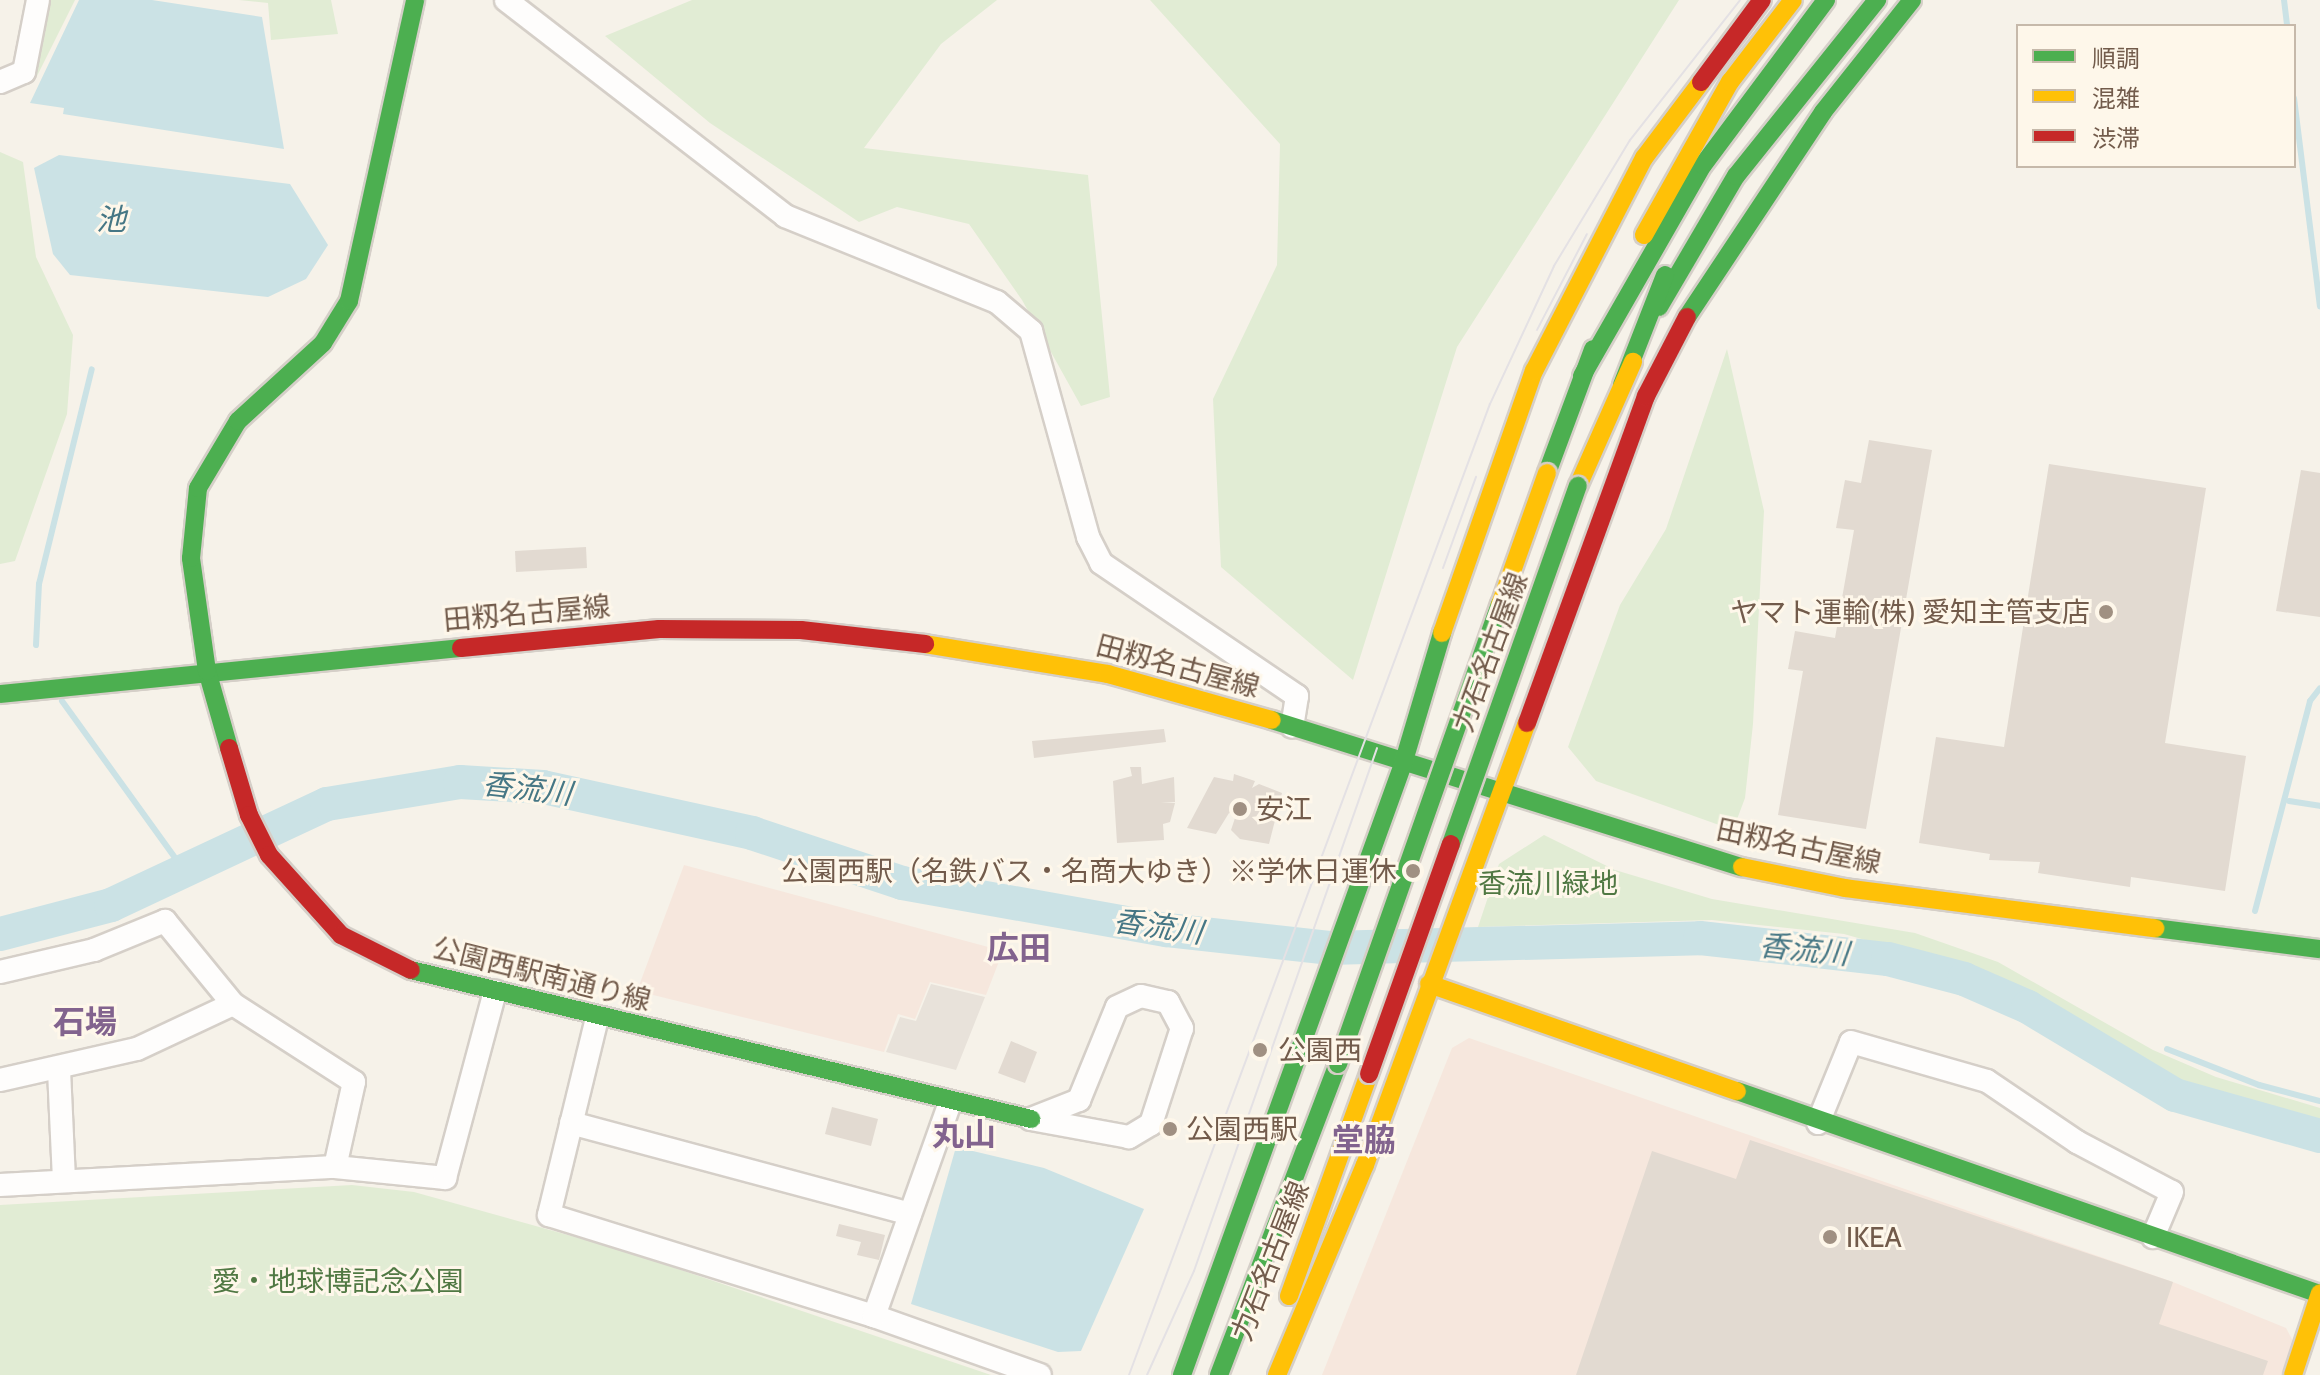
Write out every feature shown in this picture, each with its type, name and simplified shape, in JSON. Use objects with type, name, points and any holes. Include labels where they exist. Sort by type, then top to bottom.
[{"type":"main road","name":"公園西駅南通り線","points":[[415,0],[349,301],[313,354],[238,421],[198,488],[191,558],[207,671],[249,815],[269,855],[341,935],[404,968],[597,1018],[1031,1119]]},
{"type":"main road","points":[[1182,1375],[1342,921],[1403,764],[1412,717],[1555,324],[1644,158],[1762,0]]},
{"type":"main road","name":"力石名古屋線","points":[[1219,1375],[1338,1064],[1582,376],[1677,170],[1730,82],[1793,0]]},
{"type":"main road","points":[[1582,376],[1703,165],[1826,0]]},
{"type":"main road","points":[[1622,385],[1652,302],[1713,187],[1783,80],[1847,0]]},
{"type":"main road","name":"力石名古屋線","points":[[1255,1375],[1369,1074],[1578,486],[1622,385],[1683,260],[1736,176],[1798,91],[1877,0]]},
{"type":"main road","points":[[1277,1375],[1365,1165],[1435,963],[1455,920],[1575,580],[1646,396],[1680,331],[1823,112],[1912,0]]},
{"type":"main road","name":"田籾名古屋線","points":[[0,694],[207,671],[659,629],[801,630],[1108,674],[1292,727],[1744,868],[1845,888],[2320,949]]},
{"type":"main road","points":[[1429,984],[1818,1123],[2320,1293],[2293,1375]]},
{"type":"street","points":[[0,82],[24,72],[38,0]]},
{"type":"street","points":[[510,1],[785,216],[997,302],[1031,331],[1088,537],[1101,563],[1297,696],[1292,727]]},
{"type":"street","points":[[0,972],[94,950],[165,921],[233,1004],[354,1082],[335,1167]]},
{"type":"street","points":[[0,1185],[335,1167],[445,1178],[495,992]]},
{"type":"street","points":[[1141,996],[1168,1002],[1182,1028],[1151,1124],[1129,1137],[1031,1119],[1079,1100],[1089,1086],[1117,1007],[1141,996]]},
{"type":"street","points":[[0,1080],[59,1070],[167,1038],[233,1004]]},
{"type":"street","points":[[597,1018],[549,1215],[874,1316],[1040,1375]]},
{"type":"street","points":[[1818,1123],[1851,1042],[1987,1081],[2077,1142],[2172,1192],[2153,1237]]},
{"type":"street","points":[[59,1070],[64,1181]]},
{"type":"street","points":[[1089,1086],[1088,1104],[1108,1132]]},
{"type":"street","points":[[874,1316],[950,1102]]},
{"type":"street","points":[[571,1123],[910,1214]]},
{"type":"shaded area","points":[[684,865],[1003,951],[986,995],[930,982],[915,1019],[898,1014],[884,1052],[637,991]]},
{"type":"shaded area","points":[[931,984],[985,997],[956,1070],[886,1052],[900,1017],[916,1021]]},
{"type":"shaded area","points":[[1469,1038],[2173,1282],[2286,1328],[2294,1343],[2282,1375],[1322,1375],[1452,1048]]},
{"type":"green space","points":[[51,0],[75,0],[36,78]]},
{"type":"green space","points":[[239,0],[331,0],[338,34],[271,40],[268,3]]},
{"type":"green space","points":[[692,0],[997,0],[941,44],[864,148],[1088,175],[1110,397],[1081,406],[1022,300],[969,224],[897,207],[859,222],[710,123],[605,36]]},
{"type":"green space","points":[[1150,0],[1679,0],[1457,347],[1353,680],[1221,567],[1213,399],[1277,265],[1280,144]]},
{"type":"green space","points":[[0,152],[23,162],[36,257],[73,335],[67,414],[15,561],[0,564]]},
{"type":"green space","points":[[1727,349],[1764,511],[1753,724],[1745,798],[1733,830],[1596,781],[1568,747],[1620,605],[1666,529]]},
{"type":"green space","name":"香流川緑地","points":[[1544,835],[1615,870],[1712,899],[1915,933],[1998,962],[2153,1050],[2216,1077],[2320,1108],[2320,1127],[2211,1095],[2142,1065],[1992,976],[1844,934],[1712,920],[1478,927],[1499,864]]},
{"type":"green space","name":"愛・地球博記念公園","points":[[352,1185],[414,1192],[625,1251],[991,1375],[0,1375],[0,1205]]},
{"type":"water","points":[[79,0],[152,0],[262,17],[284,149],[63,114],[64,108],[30,103]]},
{"type":"water","name":"池","points":[[59,155],[290,184],[328,245],[306,279],[268,297],[70,275],[53,254],[34,168]]},
{"type":"water","points":[[956,1147],[1044,1168],[1144,1209],[1081,1351],[1058,1352],[911,1304]]},
{"type":"building","points":[[1869,440],[1932,450],[1866,829],[1778,815],[1803,671],[1788,669],[1795,631],[1835,638],[1854,530],[1836,528],[1845,480],[1861,483]]},
{"type":"building","name":"ヤマト運輸(株) 愛知主管支店","points":[[2049,464],[2206,488],[2165,743],[2246,756],[2225,891],[2131,877],[2130,887],[2038,873],[2040,862],[1989,860],[1990,854],[1919,843],[1936,737],[2004,747]]},
{"type":"building","points":[[2301,470],[2320,473],[2320,617],[2276,611]]},
{"type":"building","points":[[586,547],[587,568],[516,572],[515,551]]},
{"type":"building","points":[[1164,729],[1166,742],[1034,758],[1032,741]]},
{"type":"building","points":[[1130,767],[1141,767],[1142,784],[1174,777],[1175,802],[1161,803],[1175,803],[1170,822],[1163,824],[1164,840],[1117,843],[1113,781],[1132,776]]},
{"type":"building","name":"安江","points":[[1234,774],[1255,781],[1252,788],[1259,784],[1282,793],[1269,844],[1240,839],[1231,830],[1236,815],[1229,813],[1216,834],[1187,828],[1214,777],[1233,781]]},
{"type":"building","points":[[1011,1041],[1037,1052],[1025,1083],[998,1073]]},
{"type":"building","points":[[832,1107],[878,1119],[871,1146],[825,1134]]},
{"type":"building","name":"IKEA","points":[[1750,1140],[2173,1282],[2159,1324],[2268,1361],[2263,1375],[1576,1375],[1652,1151],[1736,1179]]},
{"type":"building","points":[[839,1224],[885,1235],[879,1260],[857,1255],[861,1242],[836,1236]]},
{"type":"waterway","points":[[2284,0],[2287,24]]},
{"type":"waterway","points":[[2296,114],[2320,306]]},
{"type":"waterway","points":[[36,645],[39,584],[92,369]]},
{"type":"waterway","points":[[2255,911],[2310,701],[2320,688]]},
{"type":"waterway","points":[[62,701],[186,873]]},
{"type":"waterway","name":"香流川","points":[[0,934],[111,905],[327,804],[460,782],[543,787],[752,833],[902,883],[1167,930],[1329,948],[1700,938],[1888,959],[1964,979],[2028,1007],[2175,1095],[2320,1136]]},
{"type":"waterway","points":[[2289,801],[2320,806]]},
{"type":"waterway","points":[[2167,1049],[2259,1085],[2320,1101]]},
{"type":"tram line","points":[[1129,1375],[1490,404],[1554,266],[1630,140],[1740,0]]},
{"type":"tram line","points":[[1537,330],[1587,234]]},
{"type":"tram line","points":[[1443,568],[1476,477]]},
{"type":"tram line","points":[[1147,1375],[1194,1271],[1377,748]]},
{"type":"traffic: fast","points":[[229,748],[207,671],[191,558],[198,488],[238,421],[323,343],[349,301],[415,0]]},
{"type":"traffic: fast","points":[[1582,376],[1703,165],[1826,0]]},
{"type":"traffic: fast","points":[[1659,307],[1736,176],[1877,0]]},
{"type":"traffic: fast","points":[[1687,317],[1823,112],[1912,0]]},
{"type":"traffic: fast","points":[[1622,385],[1665,275]]},
{"type":"traffic: fast","points":[[1547,473],[1593,349]]},
{"type":"traffic: fast","points":[[1451,844],[1578,486]]},
{"type":"traffic: fast","points":[[1338,1064],[1500,605]]},
{"type":"traffic: fast","points":[[1182,1375],[1403,764],[1442,633]]},
{"type":"traffic: fast","points":[[0,694],[461,648]]},
{"type":"traffic: fast","points":[[1272,720],[1742,867]]},
{"type":"traffic: fast","points":[[2155,928],[2320,949]]},
{"type":"traffic: fast","points":[[411,970],[1031,1119]]},
{"type":"traffic: fast","points":[[1219,1375],[1338,1064]]},
{"type":"traffic: fast","points":[[1737,1091],[2320,1294]]},
{"type":"traffic: slow","points":[[1644,235],[1730,82],[1793,0]]},
{"type":"traffic: slow","points":[[1442,633],[1534,371],[1644,158],[1701,82]]},
{"type":"traffic: slow","points":[[1578,486],[1633,362]]},
{"type":"traffic: slow","points":[[1500,605],[1547,473]]},
{"type":"traffic: slow","points":[[925,644],[1108,674],[1272,720]]},
{"type":"traffic: slow","points":[[1277,1375],[1365,1165],[1527,723]]},
{"type":"traffic: slow","points":[[1742,867],[1845,888],[2155,928]]},
{"type":"traffic: slow","points":[[1429,984],[1737,1091]]},
{"type":"traffic: slow","points":[[1289,1296],[1369,1074]]},
{"type":"traffic: slow","points":[[2293,1375],[2320,1293]]},
{"type":"traffic: jam","points":[[1701,82],[1762,0]]},
{"type":"traffic: jam","points":[[1527,723],[1646,396],[1687,317]]},
{"type":"traffic: jam","points":[[461,648],[659,629],[801,630],[925,644]]},
{"type":"traffic: jam","points":[[229,748],[249,815],[269,855],[341,935],[411,970]]},
{"type":"traffic: jam","points":[[1369,1074],[1451,844]]},
{"type":"place","name":"ヤマト運輸(株) 愛知主管支店","points":[[2106,612]]},
{"type":"place","name":"安江","points":[[1240,809]]},
{"type":"place","name":"公園西駅（名鉄バス・名商大ゆき）※学休日運休","points":[[1413,871]]},
{"type":"place","name":"公園西","points":[[1260,1050]]},
{"type":"place","name":"公園西駅","points":[[1170,1129]]},
{"type":"place","name":"IKEA","points":[[1830,1237]]},
{"type":"district","name":"広田","points":[[1019,948]]},
{"type":"district","name":"石場","points":[[85,1022]]},
{"type":"district","name":"丸山","points":[[964,1134]]},
{"type":"district","name":"堂脇","points":[[1364,1140]]}]
